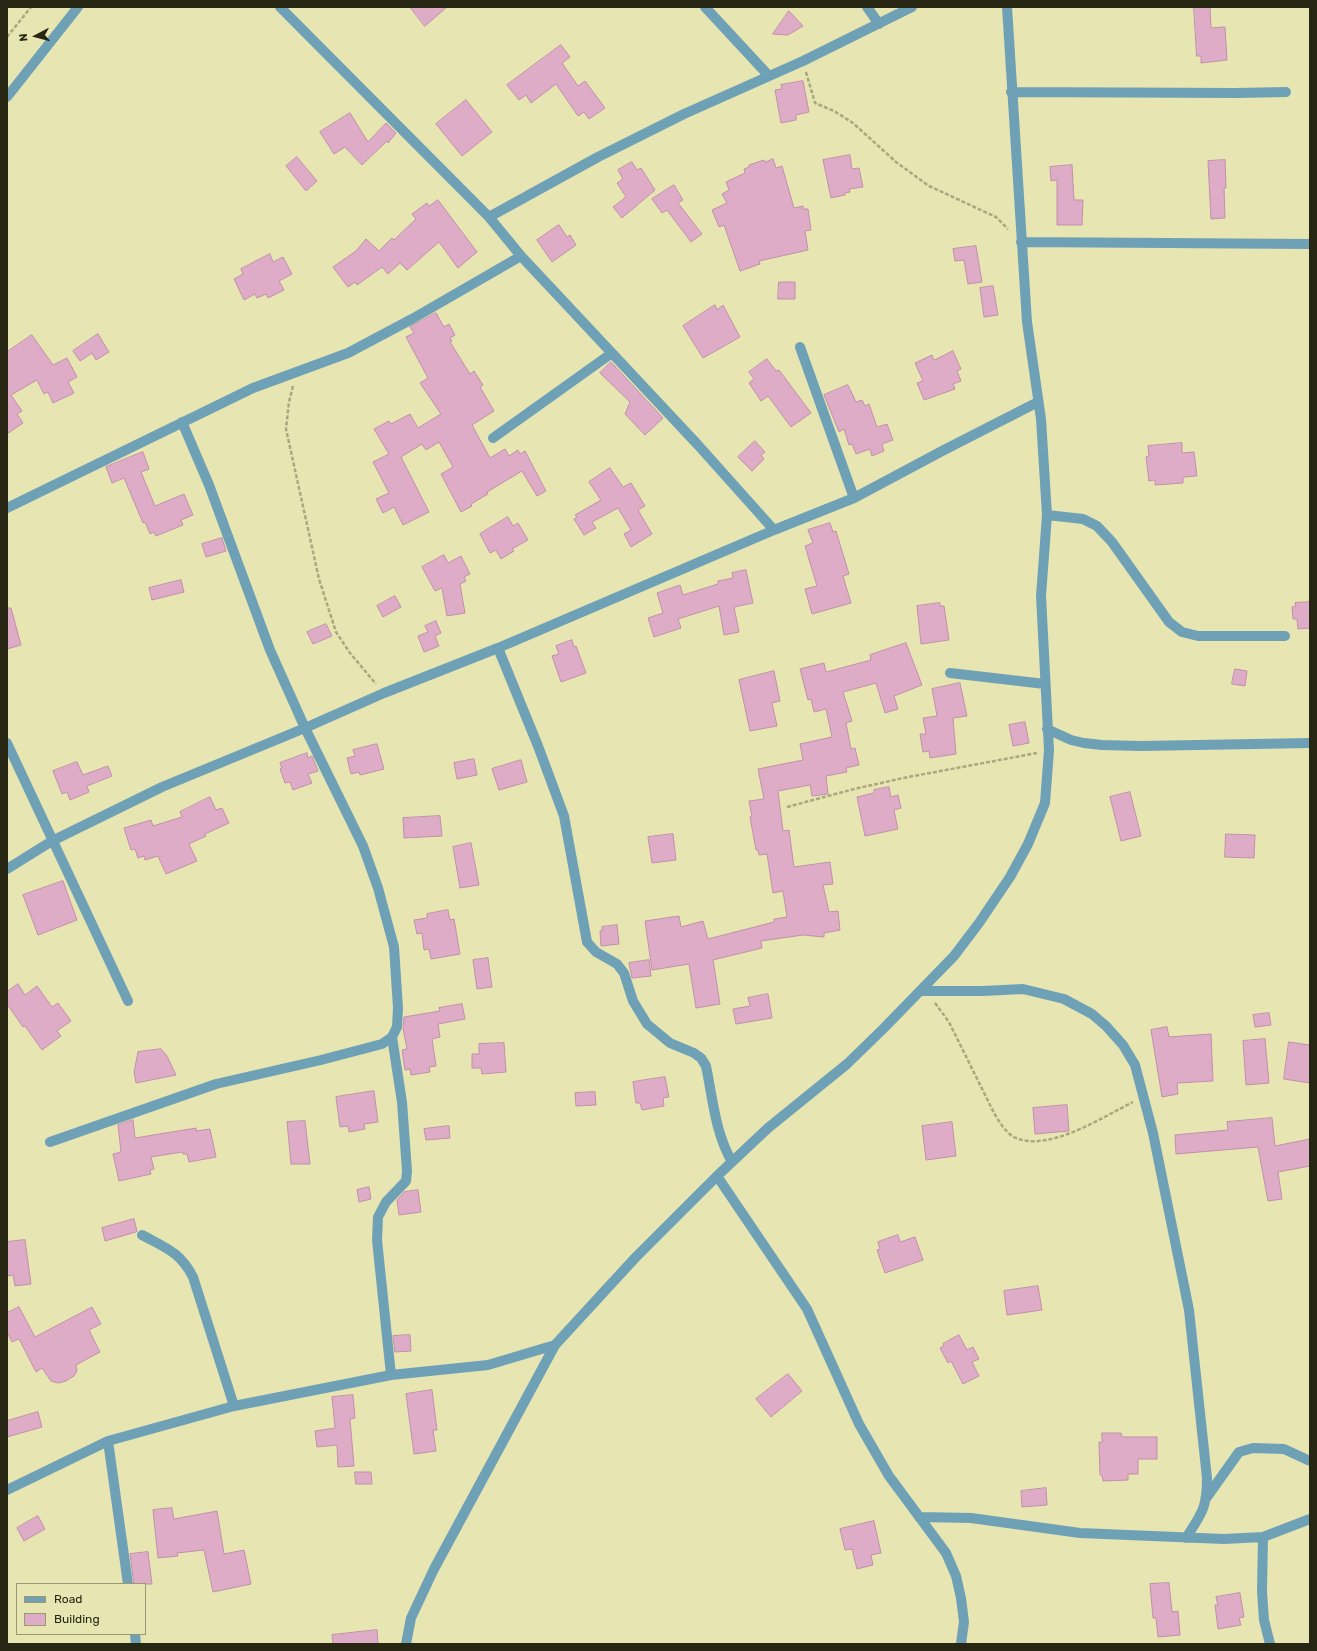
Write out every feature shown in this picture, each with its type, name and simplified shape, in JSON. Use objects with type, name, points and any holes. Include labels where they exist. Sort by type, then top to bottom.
[{"type":"street","points":[[7,97],[78,7]]},
{"type":"street","points":[[280,7],[489,217],[521,256],[774,530]]},
{"type":"street","points":[[705,7],[769,76]]},
{"type":"street","points":[[868,7],[879,24]]},
{"type":"street","points":[[489,217],[598,157],[684,114],[803,61],[912,7]]},
{"type":"street","points":[[406,1644],[411,1618],[434,1569],[555,1345],[635,1258],[717,1176],[768,1128],[847,1064],[954,956],[979,923],[1010,877],[1028,844],[1045,803],[1049,750],[1041,596],[1047,515],[1041,419],[1026,322],[1007,7]]},
{"type":"street","points":[[1011,92],[1286,92]]},
{"type":"street","points":[[1021,242],[1310,244]]},
{"type":"street","points":[[7,508],[252,388],[348,353],[412,319],[521,256]]},
{"type":"street","points":[[800,347],[854,498]]},
{"type":"street","points":[[493,438],[612,353]]},
{"type":"street","points":[[7,869],[52,841],[162,787],[305,728],[384,693],[498,648],[774,530],[854,498],[1038,402]]},
{"type":"street","points":[[50,1142],[216,1084],[364,1050],[382,1044],[392,1037],[397,1027],[398,1008],[394,947],[378,888],[363,846],[305,728],[270,650],[209,485],[182,422]]},
{"type":"street","points":[[1047,515],[1083,519],[1097,526],[1112,542],[1169,622],[1182,632],[1198,636],[1285,636]]},
{"type":"street","points":[[498,648],[538,746],[564,816],[587,942],[596,952],[617,964],[624,972],[633,1001],[647,1024],[670,1043],[694,1053],[701,1058],[706,1066],[717,1126],[724,1147],[732,1162]]},
{"type":"street","points":[[950,673],[1045,684]]},
{"type":"street","points":[[1047,729],[1071,740],[1102,745],[1141,746],[1310,743]]},
{"type":"street","points":[[7,743],[128,1001]]},
{"type":"street","points":[[920,991],[983,991],[1024,989],[1064,999],[1092,1014],[1123,1045],[1135,1065],[1153,1132],[1189,1310],[1207,1478],[1207,1497],[1203,1512],[1186,1538]]},
{"type":"street","points":[[391,1375],[377,1240],[378,1217],[386,1202],[406,1181],[407,1171],[402,1102],[392,1037]]},
{"type":"street","points":[[717,1176],[807,1309],[859,1424],[889,1476],[946,1553],[956,1576],[961,1598],[964,1622],[961,1644]]},
{"type":"street","points":[[142,1235],[177,1255],[186,1264],[193,1277],[234,1406]]},
{"type":"street","points":[[7,1490],[108,1441],[234,1406],[391,1375],[488,1365],[555,1345]]},
{"type":"street","points":[[108,1441],[128,1583]]},
{"type":"street","points":[[1207,1497],[1239,1452],[1253,1448],[1284,1449],[1310,1461]]},
{"type":"street","points":[[919,1517],[971,1518],[1080,1534],[1224,1539],[1263,1537],[1310,1519]]},
{"type":"street","points":[[1263,1537],[1262,1592],[1264,1620],[1270,1644]]},
{"type":"path","points":[[7,37],[31,7]]},
{"type":"path","points":[[803,61],[816,103],[834,111],[853,123],[896,162],[929,186],[996,217],[1021,242]]},
{"type":"path","points":[[297,372],[289,402],[286,429],[319,579],[336,632],[350,653],[384,693]]},
{"type":"path","points":[[787,807],[854,789],[903,778],[1049,750]]},
{"type":"path","points":[[920,991],[934,1003],[949,1022],[994,1112],[1003,1127],[1015,1138],[1034,1142],[1067,1135],[1144,1096]]},
{"type":"building","points":[[410,7],[447,7],[425,26]]},
{"type":"building","points":[[1194,7],[1210,7],[1211,28],[1225,27],[1227,60],[1201,63],[1201,56],[1197,56]]},
{"type":"building","points":[[789,11],[803,26],[788,35],[773,34]]},
{"type":"building","points":[[561,45],[570,57],[562,63],[578,86],[585,81],[605,108],[589,119],[584,112],[578,116],[556,84],[531,103],[526,95],[519,100],[507,85]]},
{"type":"building","points":[[803,81],[809,112],[796,115],[796,120],[781,123],[775,90],[782,89],[781,85]]},
{"type":"building","points":[[466,100],[492,132],[462,156],[436,124]]},
{"type":"building","points":[[350,113],[368,142],[386,123],[396,133],[388,143],[387,141],[362,165],[345,147],[334,154],[320,132]]},
{"type":"building","points":[[850,155],[852,169],[859,168],[863,187],[849,189],[850,192],[845,193],[845,195],[831,198],[823,160]]},
{"type":"building","points":[[297,157],[317,181],[306,191],[286,166]]},
{"type":"building","points":[[773,159],[776,168],[782,166],[794,208],[803,206],[803,209],[808,209],[811,230],[805,231],[808,250],[759,261],[760,264],[740,271],[724,225],[719,227],[712,210],[727,203],[722,194],[729,190],[726,182],[745,173],[744,169],[749,167],[749,165],[764,160],[765,162]]},
{"type":"building","points":[[1225,160],[1225,218],[1211,219],[1208,161]]},
{"type":"building","points":[[632,162],[637,170],[641,168],[655,190],[622,218],[613,207],[626,197],[617,183],[623,179],[618,170]]},
{"type":"building","points":[[1072,165],[1074,200],[1083,200],[1082,225],[1057,225],[1057,180],[1051,181],[1050,167]]},
{"type":"building","points":[[674,185],[683,200],[678,203],[702,234],[691,242],[667,210],[662,213],[652,199]]},
{"type":"building","points":[[438,200],[477,252],[458,268],[439,242],[407,270],[400,263],[388,274],[382,267],[357,285],[355,282],[348,287],[333,267],[356,251],[366,239],[379,251],[392,238],[394,240],[416,219],[412,214],[427,203],[429,206]]},
{"type":"building","points":[[559,225],[567,237],[570,235],[576,245],[552,262],[537,240]]},
{"type":"building","points":[[976,246],[982,282],[968,284],[964,260],[955,261],[953,249]]},
{"type":"building","points":[[270,254],[273,262],[283,257],[292,274],[279,281],[284,290],[268,298],[266,294],[257,298],[255,294],[244,300],[234,279],[243,274],[241,269]]},
{"type":"building","points":[[779,282],[795,282],[795,299],[778,299]]},
{"type":"building","points":[[993,286],[998,315],[984,317],[980,288]]},
{"type":"building","points":[[715,305],[717,310],[723,305],[740,337],[703,358],[683,326]]},
{"type":"building","points":[[436,313],[444,327],[449,324],[455,335],[450,338],[452,341],[450,342],[470,374],[474,371],[483,385],[480,387],[494,411],[472,425],[490,458],[505,449],[509,456],[518,450],[520,454],[525,451],[546,491],[537,496],[522,471],[487,492],[488,494],[461,512],[441,474],[453,467],[439,442],[426,450],[422,444],[401,457],[429,512],[403,525],[394,507],[383,513],[376,499],[389,493],[373,462],[389,454],[374,429],[389,421],[391,424],[410,414],[418,428],[441,414],[420,383],[428,378],[406,337],[414,333],[410,327]]},
{"type":"building","points":[[98,334],[109,352],[96,360],[92,353],[80,361],[73,351]]},
{"type":"building","points":[[32,335],[53,365],[67,358],[77,377],[68,382],[74,393],[53,403],[48,392],[44,394],[37,380],[11,395],[22,411],[17,414],[23,423],[7,434],[7,352]]},
{"type":"building","points":[[953,351],[961,369],[957,371],[961,381],[953,384],[955,389],[924,400],[917,383],[923,381],[915,363],[932,355],[934,360]]},
{"type":"building","points":[[767,359],[776,371],[779,370],[811,413],[791,427],[768,396],[761,401],[749,383],[754,379],[749,372]]},
{"type":"building","points":[[611,362],[663,418],[645,435],[625,414],[630,402],[600,373]]},
{"type":"building","points":[[848,385],[856,402],[862,400],[865,406],[869,404],[877,427],[887,424],[893,440],[882,444],[884,451],[872,456],[870,449],[856,454],[852,444],[849,445],[844,429],[839,432],[824,395]]},
{"type":"building","points":[[755,441],[765,452],[761,455],[764,459],[752,471],[738,457]]},
{"type":"building","points":[[1182,443],[1182,453],[1194,452],[1197,476],[1183,477],[1183,483],[1155,485],[1155,480],[1149,481],[1146,457],[1149,456],[1148,446]]},
{"type":"building","points":[[143,452],[149,469],[141,472],[155,506],[184,494],[193,515],[181,520],[183,525],[156,536],[154,532],[150,534],[145,522],[143,523],[124,478],[112,483],[106,467]]},
{"type":"building","points":[[610,468],[623,487],[631,483],[645,506],[638,510],[652,534],[631,547],[624,534],[631,530],[618,508],[592,522],[596,528],[584,535],[574,519],[577,517],[575,515],[601,500],[589,482]]},
{"type":"building","points":[[508,517],[513,526],[518,523],[528,540],[512,549],[514,551],[501,559],[496,550],[490,553],[480,534]]},
{"type":"building","points":[[830,523],[833,532],[836,531],[849,574],[843,576],[851,603],[812,614],[805,589],[817,586],[805,546],[813,543],[808,530]]},
{"type":"building","points":[[222,538],[226,551],[206,557],[202,544]]},
{"type":"building","points":[[444,555],[448,563],[461,556],[470,574],[464,577],[466,581],[460,584],[465,613],[447,616],[442,588],[435,591],[422,567]]},
{"type":"building","points":[[746,570],[753,603],[734,607],[739,632],[724,635],[719,606],[678,619],[681,628],[654,637],[648,618],[663,613],[657,593],[680,585],[683,595],[718,584],[718,581],[733,578],[732,573]]},
{"type":"building","points":[[181,580],[184,592],[152,600],[149,588]]},
{"type":"building","points":[[395,596],[401,607],[383,617],[377,606]]},
{"type":"building","points":[[1310,602],[1310,628],[1298,629],[1297,619],[1293,619],[1292,607],[1296,606],[1295,603]]},
{"type":"building","points":[[940,603],[940,606],[944,606],[949,640],[921,644],[917,606]]},
{"type":"building","points":[[7,608],[11,608],[21,645],[7,649]]},
{"type":"building","points":[[436,621],[441,633],[435,636],[439,646],[424,652],[418,636],[428,632],[425,626]]},
{"type":"building","points":[[326,624],[332,636],[313,644],[307,632]]},
{"type":"building","points":[[572,640],[574,647],[576,646],[586,673],[561,682],[552,656],[559,654],[556,646]]},
{"type":"building","points":[[906,643],[922,685],[894,696],[898,709],[885,713],[876,683],[843,692],[852,721],[846,723],[851,749],[855,748],[859,765],[846,768],[847,772],[826,776],[828,794],[812,796],[810,785],[778,791],[783,831],[789,830],[794,867],[830,862],[833,884],[823,885],[829,912],[838,911],[840,930],[824,933],[824,937],[803,935],[761,941],[762,948],[713,960],[720,1004],[696,1008],[689,964],[652,970],[645,921],[679,916],[681,927],[703,921],[708,939],[774,922],[774,919],[787,917],[783,891],[773,893],[767,854],[759,855],[758,850],[756,850],[750,817],[752,817],[749,801],[764,799],[758,769],[803,760],[800,744],[832,737],[826,709],[814,712],[811,699],[808,700],[800,669],[824,663],[826,672],[871,660],[870,655]]},
{"type":"building","points":[[1235,669],[1247,671],[1245,686],[1232,684]]},
{"type":"building","points":[[774,671],[780,701],[772,703],[777,726],[750,731],[739,680]]},
{"type":"building","points":[[960,683],[967,716],[953,718],[956,754],[930,758],[929,751],[923,752],[920,734],[926,734],[923,718],[937,716],[932,689]]},
{"type":"building","points":[[1025,722],[1029,743],[1013,746],[1009,725]]},
{"type":"building","points":[[377,744],[384,769],[360,775],[359,772],[351,774],[347,758],[355,756],[353,750]]},
{"type":"building","points":[[307,753],[308,758],[312,756],[318,771],[308,774],[312,783],[293,790],[290,782],[285,783],[280,769],[282,768],[280,763]]},
{"type":"building","points":[[474,759],[477,775],[457,779],[454,763]]},
{"type":"building","points":[[521,760],[527,782],[499,790],[492,769]]},
{"type":"building","points":[[77,762],[83,775],[108,766],[112,776],[87,786],[89,792],[70,800],[67,792],[62,794],[53,771]]},
{"type":"building","points":[[889,787],[891,797],[898,795],[901,808],[894,810],[898,829],[865,836],[857,797],[874,793],[874,790]]},
{"type":"building","points":[[1130,792],[1141,836],[1121,841],[1110,797]]},
{"type":"building","points":[[210,797],[216,810],[222,808],[229,823],[205,834],[206,836],[189,844],[197,861],[166,874],[158,856],[145,860],[144,856],[138,858],[135,849],[131,850],[124,828],[151,820],[153,826],[182,817],[180,812]]},
{"type":"building","points":[[440,816],[442,836],[404,838],[403,818]]},
{"type":"building","points":[[673,834],[676,860],[652,863],[648,837]]},
{"type":"building","points":[[1226,834],[1255,835],[1254,858],[1225,857]]},
{"type":"building","points":[[471,843],[479,885],[460,888],[453,847]]},
{"type":"building","points":[[63,881],[77,920],[38,935],[23,895]]},
{"type":"building","points":[[448,910],[450,920],[454,919],[460,954],[431,959],[429,949],[424,950],[422,933],[417,934],[414,920],[427,918],[427,914]]},
{"type":"building","points":[[617,925],[619,944],[601,946],[600,931],[602,931],[602,927]]},
{"type":"building","points":[[488,958],[492,987],[477,989],[473,960]]},
{"type":"building","points":[[649,960],[651,976],[632,978],[629,963]]},
{"type":"building","points":[[18,984],[25,995],[37,986],[52,1007],[58,1003],[71,1021],[57,1031],[61,1036],[42,1050],[7,1004],[7,992]]},
{"type":"building","points":[[768,994],[772,1018],[736,1024],[733,1009],[750,1006],[748,998]]},
{"type":"building","points":[[462,1004],[465,1019],[438,1024],[440,1037],[432,1039],[436,1066],[429,1067],[430,1072],[411,1075],[410,1069],[405,1070],[402,1050],[407,1049],[403,1028],[404,1017],[440,1011],[439,1008]]},
{"type":"building","points":[[1269,1013],[1271,1025],[1255,1027],[1253,1015]]},
{"type":"building","points":[[1167,1027],[1169,1037],[1211,1034],[1213,1081],[1177,1083],[1178,1094],[1162,1097],[1151,1030]]},
{"type":"building","points":[[1265,1039],[1269,1083],[1246,1085],[1243,1041]]},
{"type":"building","points":[[1289,1042],[1310,1045],[1310,1083],[1284,1079]]},
{"type":"building","points":[[504,1043],[506,1072],[482,1074],[481,1068],[472,1068],[472,1054],[479,1054],[479,1044]]},
{"type":"building","points":[[161,1049],[167,1056],[176,1075],[136,1083],[134,1072],[138,1052]]},
{"type":"building","points":[[665,1077],[669,1097],[663,1098],[664,1106],[642,1110],[640,1103],[636,1103],[633,1082]]},
{"type":"building","points":[[374,1091],[378,1122],[364,1124],[365,1129],[349,1132],[348,1126],[340,1127],[336,1097]]},
{"type":"building","points":[[595,1092],[596,1105],[576,1106],[575,1093]]},
{"type":"building","points":[[1067,1105],[1069,1131],[1035,1134],[1033,1108]]},
{"type":"building","points":[[1272,1118],[1275,1146],[1310,1139],[1310,1166],[1278,1172],[1282,1199],[1268,1201],[1258,1147],[1176,1154],[1175,1135],[1228,1130],[1227,1122]]},
{"type":"building","points":[[133,1120],[135,1138],[196,1128],[196,1131],[210,1129],[216,1157],[189,1162],[187,1154],[183,1154],[182,1152],[151,1157],[154,1169],[150,1170],[151,1174],[119,1181],[113,1154],[121,1152],[118,1125]]},
{"type":"building","points":[[305,1121],[310,1164],[291,1164],[287,1122]]},
{"type":"building","points":[[952,1122],[956,1156],[926,1160],[922,1126]]},
{"type":"building","points":[[449,1126],[450,1138],[426,1140],[424,1129]]},
{"type":"building","points":[[369,1187],[371,1199],[359,1202],[357,1190]]},
{"type":"building","points":[[418,1190],[421,1212],[399,1215],[397,1200],[404,1192]]},
{"type":"building","points":[[134,1219],[136,1232],[105,1241],[102,1228]]},
{"type":"building","points":[[898,1235],[900,1242],[915,1237],[923,1260],[885,1273],[877,1250],[880,1249],[878,1242]]},
{"type":"building","points":[[25,1240],[31,1284],[15,1286],[13,1275],[7,1276],[7,1242]]},
{"type":"building","points":[[1038,1286],[1042,1310],[1007,1315],[1004,1291]]},
{"type":"building","points":[[19,1307],[35,1337],[92,1307],[101,1324],[89,1330],[100,1352],[76,1365],[77,1371],[74,1376],[66,1381],[58,1383],[51,1381],[42,1368],[36,1372],[19,1339],[12,1342],[7,1332],[7,1313]]},
{"type":"building","points":[[410,1335],[411,1351],[395,1352],[393,1336]]},
{"type":"building","points":[[959,1335],[967,1350],[973,1347],[979,1359],[972,1362],[979,1376],[963,1384],[951,1361],[948,1363],[940,1348],[944,1346],[943,1344]]},
{"type":"building","points":[[788,1374],[802,1391],[771,1417],[756,1399]]},
{"type":"building","points":[[432,1390],[437,1430],[433,1430],[436,1451],[414,1454],[406,1394]]},
{"type":"building","points":[[353,1395],[355,1418],[350,1419],[354,1466],[338,1467],[337,1445],[317,1447],[315,1431],[335,1428],[332,1397]]},
{"type":"building","points":[[38,1412],[42,1427],[7,1437],[7,1421]]},
{"type":"building","points":[[1102,1433],[1121,1433],[1122,1437],[1157,1437],[1157,1459],[1138,1459],[1138,1474],[1128,1474],[1128,1480],[1103,1481],[1102,1475],[1100,1475],[1099,1442],[1102,1442]]},
{"type":"building","points":[[355,1472],[371,1472],[372,1484],[356,1484]]},
{"type":"building","points":[[1046,1488],[1047,1505],[1022,1507],[1021,1491]]},
{"type":"building","points":[[172,1508],[174,1519],[217,1511],[224,1554],[244,1550],[251,1584],[213,1592],[204,1550],[177,1553],[178,1556],[158,1558],[153,1510]]},
{"type":"building","points":[[38,1516],[45,1529],[24,1541],[17,1528]]},
{"type":"building","points":[[874,1521],[881,1553],[871,1555],[873,1565],[857,1569],[852,1549],[845,1550],[840,1529]]},
{"type":"building","points":[[148,1552],[152,1584],[134,1583],[130,1554]]},
{"type":"building","points":[[1169,1583],[1172,1612],[1178,1611],[1180,1635],[1158,1637],[1156,1618],[1153,1618],[1150,1584]]},
{"type":"building","points":[[1240,1593],[1244,1617],[1239,1618],[1241,1625],[1218,1629],[1215,1605],[1218,1605],[1216,1597]]},
{"type":"building","points":[[377,1630],[378,1644],[333,1644],[332,1635]]}]
